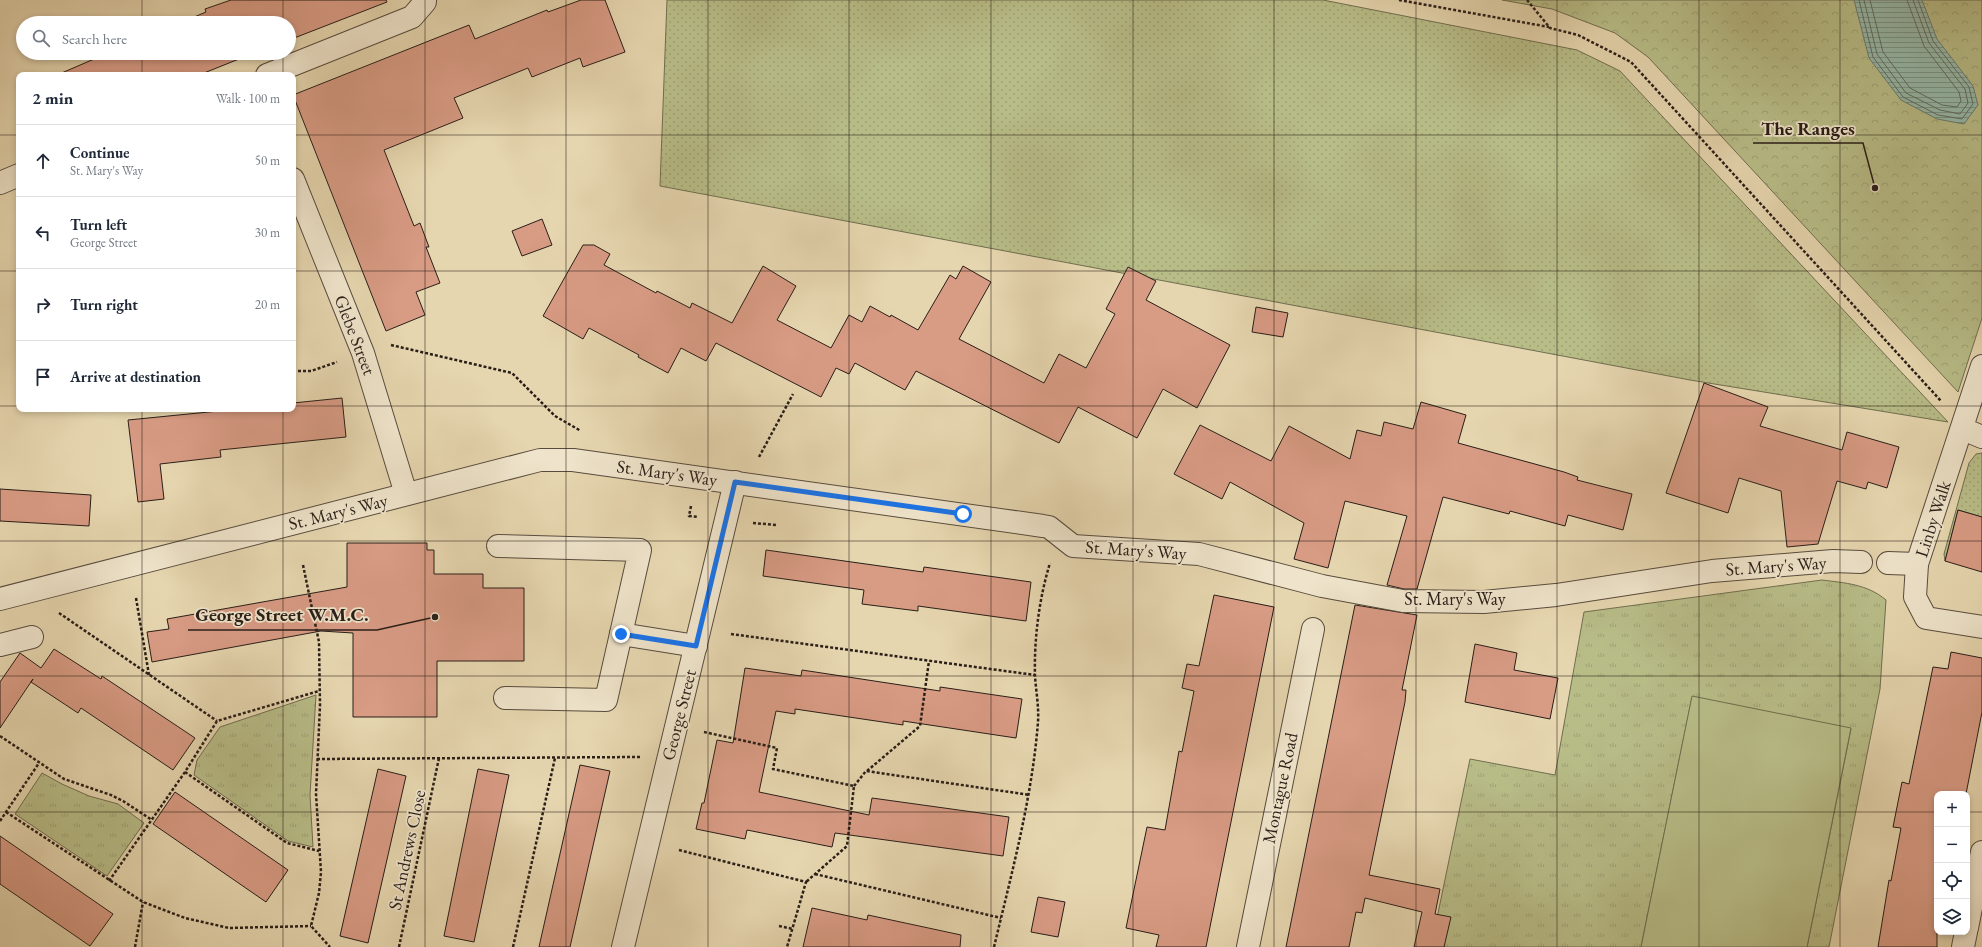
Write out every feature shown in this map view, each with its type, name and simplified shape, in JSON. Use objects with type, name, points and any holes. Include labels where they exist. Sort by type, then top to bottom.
[{"type":"street","points":[[275,72],[412,17],[425,1]]},
{"type":"street","points":[[0,182],[16,176]]},
{"type":"street","name":"Glebe Street","points":[[296,186],[363,353],[406,494]]},
{"type":"street","name":"Linby Walk","points":[[1982,366],[1970,430],[1917,564],[1915,597],[1926,618],[1982,627]]},
{"type":"street","name":"St. Mary's Way","points":[[0,599],[540,460],[573,460],[1049,527],[1073,546],[1199,554],[1322,586],[1404,600],[1484,602],[1556,595],[1712,571],[1833,562],[1862,562]]},
{"type":"street","name":"George Street","points":[[623,947],[696,646],[743,483]]},
{"type":"street","points":[[498,546],[640,550],[606,700],[505,698]]},
{"type":"street","points":[[1888,563],[1917,564]]},
{"type":"street","name":"Montague Road","points":[[1248,947],[1313,629]]},
{"type":"street","points":[[621,634],[696,646]]},
{"type":"street","points":[[0,644],[32,637]]},
{"type":"street","points":[[1970,913],[1982,852]]},
{"type":"street","points":[[1963,947],[1965,935]]},
{"type":"path","points":[[1399,0],[1550,28],[1578,35],[1631,62],[1970,430]]},
{"type":"path","points":[[1527,0],[1550,28]]},
{"type":"path","points":[[296,371],[311,371],[385,344],[512,373],[555,416],[587,435]]},
{"type":"path","points":[[743,483],[754,466],[792,394]]},
{"type":"path","points":[[994,947],[1030,795],[1038,720],[1035,675],[1037,627],[1044,582],[1053,551],[1049,527]]},
{"type":"path","points":[[303,565],[320,642],[320,691],[316,794],[321,872],[320,886],[311,926]]},
{"type":"path","points":[[136,598],[149,675]]},
{"type":"path","points":[[53,609],[217,721]]},
{"type":"path","points":[[731,634],[1035,675]]},
{"type":"path","points":[[787,947],[806,882],[847,846],[854,786],[866,771],[920,726],[929,661]]},
{"type":"path","points":[[109,881],[152,820],[217,721],[320,691]]},
{"type":"path","points":[[702,731],[777,748],[773,769],[854,786]]},
{"type":"path","points":[[0,736],[64,779],[93,788],[123,800],[152,820]]},
{"type":"path","points":[[317,759],[669,757]]},
{"type":"path","name":"St Andrews Close","points":[[399,947],[439,758]]},
{"type":"path","points":[[513,947],[555,758]]},
{"type":"path","points":[[0,821],[39,763]]},
{"type":"path","points":[[866,771],[1030,795]]},
{"type":"path","points":[[184,772],[287,843],[319,852]]},
{"type":"path","points":[[6,812],[143,902],[185,918],[229,928],[311,926],[330,947]]},
{"type":"path","points":[[679,850],[806,882]]},
{"type":"path","points":[[815,874],[1001,918]]},
{"type":"path","points":[[134,947],[143,902]]},
{"type":"path","points":[[780,926],[792,929]]},
{"type":"green space","points":[[667,0],[1323,0],[1577,50],[1620,71],[1948,422],[1690,380],[660,186]]},
{"type":"green space","points":[[1502,0],[1982,0],[1982,318],[1958,392],[1648,57],[1615,33],[1552,9]]},
{"type":"green space","points":[[1982,453],[1982,517],[1958,510],[1945,561],[1944,554],[1969,463],[1976,454]]},
{"type":"green space","points":[[1822,580],[1847,583],[1863,587],[1886,600],[1880,689],[1829,947],[1807,947],[1851,729],[1692,697],[1641,947],[1431,947],[1470,759],[1555,775],[1584,612]]},
{"type":"green space","points":[[316,695],[310,795],[313,847],[288,841],[194,775],[197,760],[220,727]]},
{"type":"green space","points":[[1692,696],[1851,728],[1807,947],[1641,947]]},
{"type":"green space","points":[[42,773],[89,796],[118,804],[144,823],[107,876],[15,814]]},
{"type":"water","points":[[1854,0],[1922,0],[1937,39],[1973,86],[1978,105],[1964,124],[1937,119],[1901,100],[1869,58]]},
{"type":"building","points":[[231,0],[386,0],[387,2],[296,37],[296,16],[197,16],[206,12],[205,9]]},
{"type":"building","points":[[581,0],[605,0],[625,52],[583,67],[580,58],[532,77],[528,68],[454,98],[463,118],[384,150],[414,226],[420,223],[429,247],[426,247],[440,283],[416,292],[425,315],[386,331],[296,103],[296,94],[469,25],[475,39],[547,10],[548,12]]},
{"type":"building","points":[[92,60],[236,60],[206,72],[64,72]]},
{"type":"building","points":[[542,219],[552,245],[522,256],[512,231]]},
{"type":"building","points":[[583,245],[594,245],[610,254],[604,265],[656,293],[657,291],[690,308],[692,303],[732,323],[763,266],[796,286],[777,320],[831,348],[849,315],[862,322],[870,306],[890,317],[891,315],[918,330],[950,275],[956,279],[963,266],[991,282],[959,339],[1044,383],[1059,354],[1086,368],[1115,314],[1106,309],[1128,267],[1156,281],[1146,300],[1230,345],[1197,408],[1163,389],[1137,438],[1078,407],[1059,443],[916,371],[905,390],[855,363],[849,374],[836,368],[821,397],[716,343],[706,361],[681,348],[668,373],[638,357],[639,355],[589,328],[583,339],[543,316]]},
{"type":"building","points":[[1256,307],[1288,313],[1283,337],[1252,332]]},
{"type":"building","points":[[1704,383],[1768,407],[1760,426],[1842,450],[1847,432],[1899,447],[1887,488],[1868,482],[1866,489],[1837,481],[1818,544],[1787,547],[1781,491],[1739,478],[1728,513],[1666,493]]},
{"type":"building","points":[[342,398],[346,437],[220,450],[221,457],[160,464],[164,499],[138,502],[128,420],[209,412],[296,412],[296,403]]},
{"type":"building","points":[[1421,402],[1466,415],[1458,443],[1564,472],[1578,477],[1577,480],[1632,494],[1623,530],[1568,515],[1565,526],[1510,511],[1509,514],[1443,497],[1417,589],[1404,589],[1387,585],[1407,516],[1345,501],[1328,568],[1294,559],[1304,523],[1230,482],[1222,499],[1174,474],[1200,425],[1271,461],[1289,426],[1350,459],[1357,430],[1381,436],[1384,422],[1413,429]]},
{"type":"building","points":[[0,489],[91,495],[89,526],[0,521]]},
{"type":"building","points":[[1958,510],[1982,517],[1982,572],[1945,561]]},
{"type":"building","points":[[347,543],[427,543],[427,550],[434,550],[434,574],[483,574],[483,588],[524,588],[524,661],[437,661],[437,717],[353,717],[353,633],[321,631],[152,662],[147,632],[169,629],[167,619],[347,587]]},
{"type":"building","points":[[766,550],[923,572],[924,567],[1031,582],[1026,621],[918,606],[918,611],[862,604],[864,590],[763,576]]},
{"type":"building","points":[[1214,595],[1274,607],[1206,947],[1156,947],[1159,935],[1126,928],[1147,827],[1165,830],[1179,751],[1182,752],[1194,691],[1182,688],[1187,664],[1199,666]]},
{"type":"building","points":[[1355,605],[1417,615],[1402,690],[1406,690],[1405,702],[1369,875],[1440,889],[1435,914],[1451,917],[1444,947],[1414,947],[1422,912],[1365,898],[1362,913],[1356,912],[1349,947],[1286,947]]},
{"type":"building","points":[[1475,644],[1517,653],[1514,670],[1558,678],[1550,719],[1465,702]]},
{"type":"building","points":[[54,649],[101,679],[102,676],[195,738],[173,770],[81,708],[78,713],[31,682],[33,679],[0,728],[0,682],[20,653],[41,668]]},
{"type":"building","points":[[1951,652],[1982,658],[1982,712],[1967,791],[1934,791],[1934,935],[1937,935],[1937,947],[1878,947],[1889,880],[1891,881],[1901,828],[1893,827],[1902,782],[1909,784],[1933,667],[1948,669]]},
{"type":"building","points":[[745,668],[801,676],[802,670],[940,691],[940,687],[1022,699],[1016,738],[903,721],[903,725],[795,709],[795,714],[776,711],[759,792],[869,815],[872,798],[1009,817],[1003,856],[835,833],[832,847],[747,830],[745,839],[696,829],[702,803],[704,803],[717,740],[733,743]]},
{"type":"building","points":[[580,765],[610,771],[570,947],[539,947]]},
{"type":"building","points":[[378,769],[406,776],[368,943],[340,936]]},
{"type":"building","points":[[478,769],[509,775],[474,942],[444,936]]},
{"type":"building","points":[[175,792],[288,870],[266,902],[153,824]]},
{"type":"building","points":[[0,836],[113,914],[90,946],[0,884]]},
{"type":"building","points":[[1038,897],[1065,902],[1058,937],[1031,932]]},
{"type":"building","points":[[812,908],[867,920],[868,915],[961,935],[960,947],[803,947]]},
{"type":"place","name":"The Ranges","points":[[1875,188]]},
{"type":"place","name":"George Street W.M.C.","points":[[435,617]]},
{"type":"route","points":[[621,634],[696,646],[735,482],[963,514]]}]
